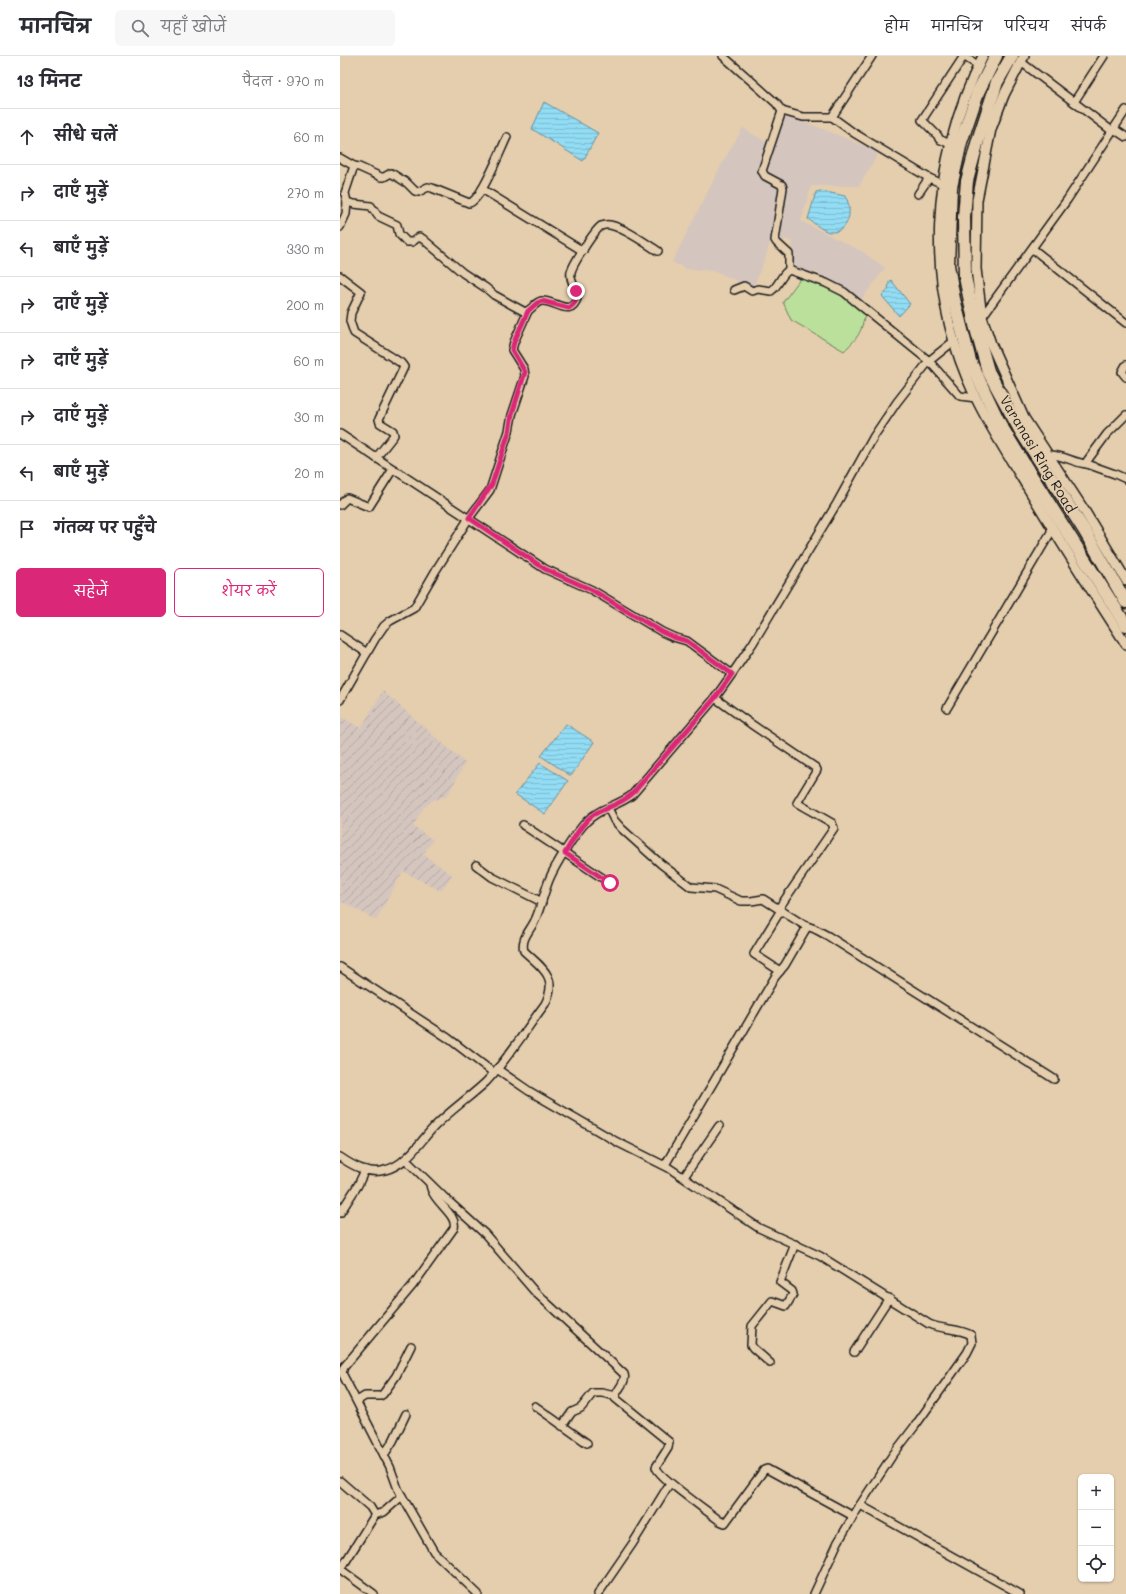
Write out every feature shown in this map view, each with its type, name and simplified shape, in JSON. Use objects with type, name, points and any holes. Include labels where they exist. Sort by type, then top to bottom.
[{"type":"highway","name":"Varanasi Ring Road","points":[[996,56],[978,92],[961,142],[951,187],[948,231],[948,265],[954,299],[970,361],[1000,424],[1126,625]]},
{"type":"highway","points":[[1019,58],[997,82],[978,140],[967,181],[964,217],[965,277],[975,325],[988,371],[1020,430],[1084,530],[1126,602]]},
{"type":"street","points":[[723,56],[776,103],[782,111],[803,117],[832,117],[854,134],[928,178],[942,184]]},
{"type":"street","points":[[832,117],[872,56]]},
{"type":"street","points":[[950,144],[940,139],[922,120],[964,56],[978,65]]},
{"type":"street","points":[[983,56],[966,93],[950,144],[942,184],[939,220],[940,272],[954,341],[976,398],[998,439],[1126,644]]},
{"type":"street","points":[[1074,102],[1104,56]]},
{"type":"street","points":[[1126,137],[1113,130],[1074,102],[1019,58],[991,129],[977,200],[976,269],[982,317],[991,344],[1024,418],[1049,455],[1126,580]]},
{"type":"street","points":[[982,317],[1033,249],[1126,110]]},
{"type":"street","points":[[782,111],[762,171],[765,176],[782,185],[783,188],[775,240],[776,243],[789,254],[789,270]]},
{"type":"street","points":[[340,158],[354,166],[359,166],[381,177],[391,173],[394,174],[415,191],[418,192],[428,187],[469,203],[476,199],[482,189],[507,137]]},
{"type":"street","points":[[340,227],[346,214],[347,202],[345,193],[355,168],[354,166]]},
{"type":"street","points":[[918,194],[928,178]]},
{"type":"street","points":[[482,189],[583,250]]},
{"type":"street","points":[[347,202],[371,206],[378,216],[397,225],[399,234],[407,242],[412,242],[419,238],[423,239],[463,273],[494,295],[523,311],[528,311]]},
{"type":"street","points":[[340,700],[384,626],[414,608],[469,518],[490,490],[509,432],[512,414],[525,372],[513,354],[512,346],[528,311],[537,303],[542,301],[550,302],[564,308],[573,305],[578,296],[571,278],[571,272],[583,250],[600,227],[609,224],[622,230],[658,252]]},
{"type":"street","points":[[1033,249],[1126,323]]},
{"type":"street","points":[[734,290],[744,286],[752,291],[758,289],[771,291],[775,288],[784,273],[789,270]]},
{"type":"street","points":[[789,270],[826,283],[844,292],[929,361],[960,396],[976,398]]},
{"type":"street","points":[[340,276],[362,292],[351,313],[350,321],[354,333],[401,363],[404,367],[379,419],[380,423],[394,431],[394,435],[376,458]]},
{"type":"street","points":[[340,1157],[355,1167],[365,1170],[384,1171],[395,1167],[495,1071],[545,1004],[549,996],[551,987],[550,979],[546,972],[524,951],[522,946],[536,919],[552,874],[565,853],[588,820],[594,814],[625,800],[632,794],[715,698],[753,643],[833,510],[874,436],[897,402],[929,361],[954,341]]},
{"type":"street","points":[[1126,366],[1122,372],[1126,377]]},
{"type":"street","points":[[1087,464],[1088,458],[1107,434],[1126,415]]},
{"type":"street","points":[[340,434],[545,569],[592,590],[662,632],[687,641],[732,674]]},
{"type":"street","points":[[1049,455],[1060,455],[1081,464],[1087,464],[1126,479]]},
{"type":"street","points":[[340,506],[347,498],[369,507],[393,469]]},
{"type":"street","points":[[948,708],[1051,532],[1051,526]]},
{"type":"street","points":[[340,635],[367,653]]},
{"type":"street","points":[[715,698],[816,768],[817,770],[797,803],[832,823],[834,828],[780,909],[754,954],[780,971]]},
{"type":"street","points":[[608,808],[614,820],[622,828],[661,864],[691,887],[715,889],[741,901],[763,899],[807,927],[815,929],[828,936],[1054,1079]]},
{"type":"street","points":[[523,825],[610,883]]},
{"type":"street","points":[[476,865],[492,877],[542,902]]},
{"type":"street","points":[[665,1165],[807,927]]},
{"type":"street","points":[[340,967],[448,1038],[495,1071],[618,1142],[665,1165],[759,1228],[820,1256],[930,1324],[938,1328],[966,1332],[971,1336],[972,1343],[967,1353],[892,1456],[853,1516],[838,1542],[814,1594]]},
{"type":"street","points":[[684,1177],[719,1126]]},
{"type":"street","points":[[405,1159],[500,1250],[518,1274],[535,1292],[624,1374],[624,1380],[615,1396]]},
{"type":"street","points":[[340,1213],[358,1185],[365,1170]]},
{"type":"street","points":[[430,1184],[433,1196],[454,1222],[454,1228],[413,1285],[341,1368],[384,1455],[402,1496],[434,1552],[478,1594]]},
{"type":"street","points":[[454,1222],[464,1215]]},
{"type":"street","points":[[770,1363],[751,1345],[751,1331],[755,1321],[769,1302],[774,1301],[786,1306],[794,1294],[780,1282],[795,1244]]},
{"type":"street","points":[[854,1352],[889,1298]]},
{"type":"street","points":[[357,1401],[365,1396],[380,1396],[383,1394],[396,1376],[411,1346]]},
{"type":"street","points":[[562,1426],[572,1412],[581,1408],[593,1393],[602,1393],[615,1396],[617,1400],[669,1442],[668,1448],[656,1467],[659,1473],[720,1521],[725,1523],[764,1470],[767,1469],[853,1516]]},
{"type":"street","points":[[535,1406],[587,1443]]},
{"type":"street","points":[[384,1455],[406,1414]]},
{"type":"street","points":[[340,1481],[370,1507],[375,1515]]},
{"type":"street","points":[[598,1594],[633,1543],[670,1483]]},
{"type":"street","points":[[374,1594],[340,1569],[375,1515],[384,1512],[402,1496]]},
{"type":"street","points":[[860,1505],[1020,1594]]},
{"type":"shaded area","points":[[786,114],[879,152],[859,186],[811,186],[801,221],[863,252],[885,268],[862,299],[815,272],[812,276],[792,267],[791,251],[793,242],[785,239],[781,244],[778,242],[786,184],[766,174],[764,169]]},
{"type":"shaded area","points":[[743,128],[769,144],[759,173],[760,175],[779,184],[780,189],[773,232],[766,256],[753,288],[715,271],[687,269],[672,262],[724,160]]},
{"type":"shaded area","points":[[383,691],[465,763],[447,796],[434,800],[423,808],[413,826],[433,840],[423,854],[452,875],[441,891],[403,871],[376,920],[340,901],[340,718],[341,717],[361,728]]},
{"type":"green space","points":[[801,278],[828,286],[865,313],[859,334],[844,351],[791,320],[783,302]]},
{"type":"water","points":[[544,102],[598,133],[583,161],[532,129]]},
{"type":"water","points":[[821,191],[845,196],[849,207],[848,218],[843,228],[838,231],[826,231],[808,219],[816,192]]},
{"type":"water","points":[[891,280],[910,304],[899,316],[882,296],[888,290],[889,282]]},
{"type":"water","points":[[566,724],[594,742],[571,776],[541,756]]},
{"type":"water","points":[[540,763],[568,781],[545,814],[515,794]]},
{"type":"route","points":[[576,291],[578,296],[576,301],[569,308],[564,308],[550,302],[542,301],[537,303],[528,311],[512,346],[513,354],[525,372],[512,414],[509,432],[490,490],[469,518],[545,569],[592,590],[632,613],[653,628],[694,645],[732,674],[715,698],[632,794],[618,804],[594,814],[582,827],[565,853],[610,883]]}]
